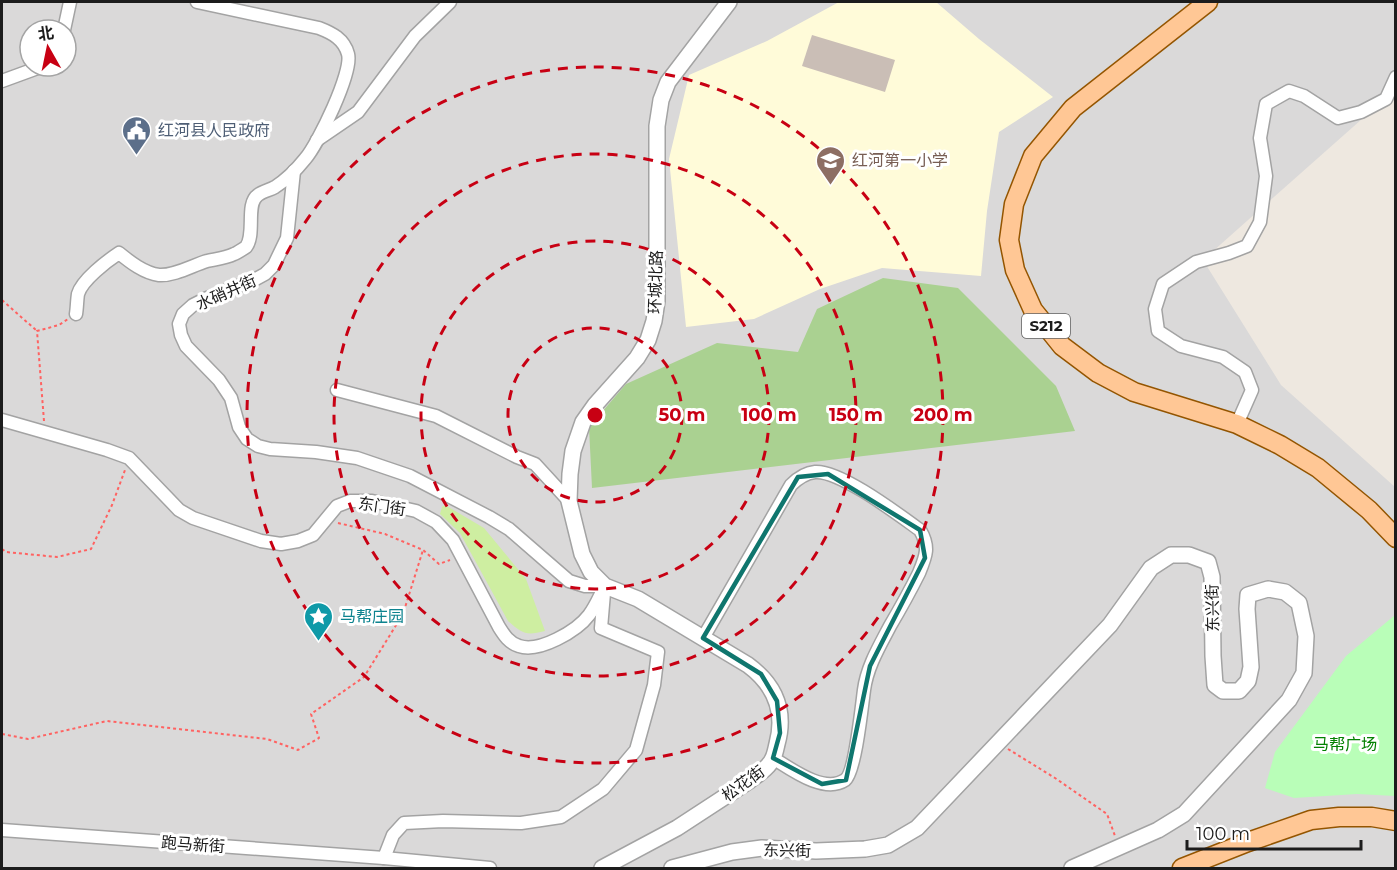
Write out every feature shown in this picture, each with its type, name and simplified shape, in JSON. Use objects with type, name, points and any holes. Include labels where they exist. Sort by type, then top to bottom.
[{"type":"main road","name":"S212","points":[[1208,2],[1073,108],[1033,156],[1014,204],[1009,240],[1015,270],[1033,310],[1062,346],[1098,373],[1134,392],[1237,424],[1280,445],[1318,468],[1369,510],[1395,538]]},
{"type":"main road","points":[[1182,868],[1311,820],[1372,817],[1395,821]]},
{"type":"street","points":[[67,18],[70,2]]},
{"type":"street","points":[[76,314],[79,292],[106,262],[119,254],[136,266],[159,275],[235,254],[246,247],[253,201],[258,195],[276,186],[306,158],[345,81],[349,56],[343,42],[332,33],[319,28],[197,2]]},
{"type":"street","points":[[316,140],[358,112],[415,36],[450,2]]},
{"type":"street","name":"环城北路","points":[[605,586],[591,572],[582,554],[569,501],[573,451],[583,422],[637,358],[648,340],[657,301],[657,126],[661,100],[668,82],[678,67],[729,2]]},
{"type":"street","points":[[2,81],[18,75]]},
{"type":"street","points":[[1237,424],[1252,390],[1245,372],[1223,357],[1181,346],[1158,331],[1155,309],[1163,284],[1196,262],[1247,246],[1260,222],[1266,176],[1260,138],[1266,105],[1289,91],[1305,96],[1338,118],[1361,112],[1386,99],[1395,77]]},
{"type":"street","name":"水硝井街","points":[[294,171],[287,238],[274,265],[254,280],[193,305],[183,314],[179,324],[186,346],[219,380],[231,398],[239,426],[247,439],[258,446],[270,449],[357,458],[410,476],[489,517],[509,530],[569,581],[585,586],[605,586]]},
{"type":"street","points":[[338,390],[436,416],[535,464],[569,501]]},
{"type":"street","name":"东门街","points":[[2,420],[129,458],[179,510],[193,518],[261,541],[281,544],[313,535],[337,506],[350,501],[372,501],[416,511],[436,522],[453,540],[499,627],[508,640],[519,646],[531,648],[543,646],[572,630],[589,615],[605,586]]},
{"type":"street","points":[[703,638],[791,485],[798,477],[817,472],[828,474],[858,488],[920,530],[925,538],[927,548],[919,573],[870,666],[850,774],[846,780],[822,784],[773,758]]},
{"type":"street","name":"东兴街","points":[[672,868],[732,852],[762,848],[865,849],[888,845],[916,828],[1110,625],[1151,568],[1171,555],[1189,555],[1208,562],[1212,576],[1215,685],[1223,691],[1239,691],[1248,681],[1251,667],[1248,595],[1268,589],[1285,592],[1299,603],[1306,636],[1304,674],[1289,700],[1184,814],[1158,830],[1072,868]]},
{"type":"street","points":[[490,868],[384,858],[393,835],[404,824],[443,821],[520,823],[561,817],[603,789],[636,750],[654,685],[658,652],[601,628],[605,586]]},
{"type":"street","name":"松花街","points":[[602,868],[677,828],[760,773],[773,758],[780,733],[781,718],[770,686],[761,674],[748,664],[638,599],[605,586]]},
{"type":"street","name":"跑马新街","points":[[2,830],[384,858]]},
{"type":"path","points":[[2,300],[37,331],[45,433]]},
{"type":"path","points":[[37,331],[59,325],[76,314]]},
{"type":"path","points":[[2,549],[6,552],[57,557],[91,549],[112,505],[129,458]]},
{"type":"path","points":[[322,524],[334,522],[384,534],[423,550],[439,564],[461,556]]},
{"type":"path","points":[[2,734],[28,739],[107,721],[267,739],[298,750],[319,738],[311,714],[364,677],[403,614],[423,550]]},
{"type":"path","points":[[998,743],[1107,814],[1119,848]]},
{"type":"highlighted area","points":[[828,474],[920,530],[925,558],[870,666],[846,780],[822,784],[773,758],[780,733],[777,701],[761,674],[703,638],[798,477]]},
{"type":"shaded area","points":[[2,2],[1395,2],[1395,81],[1362,119],[1203,260],[1281,385],[1395,487],[1395,868],[2,868]]},
{"type":"shaded area","name":"红河第一小学","points":[[839,2],[936,2],[1053,97],[999,132],[987,211],[981,276],[882,268],[820,289],[754,319],[686,327],[669,159],[689,75],[767,41]]},
{"type":"green space","points":[[883,278],[958,288],[1056,386],[1075,431],[592,488],[589,427],[626,384],[717,343],[798,352],[817,309]]},
{"type":"green space","points":[[445,505],[484,528],[526,579],[545,631],[525,633],[508,621],[460,533],[440,514]]},
{"type":"green space","name":"马帮广场","points":[[1395,615],[1395,796],[1357,794],[1294,798],[1265,788],[1275,752],[1346,656]]},
{"type":"building","points":[[812,35],[895,60],[885,92],[802,66]]},
{"type":"place","name":"红河县人民政府","points":[[137,156]]},
{"type":"place","name":"红河第一小学","points":[[831,186]]},
{"type":"place","name":"马帮庄园","points":[[319,642]]}]
